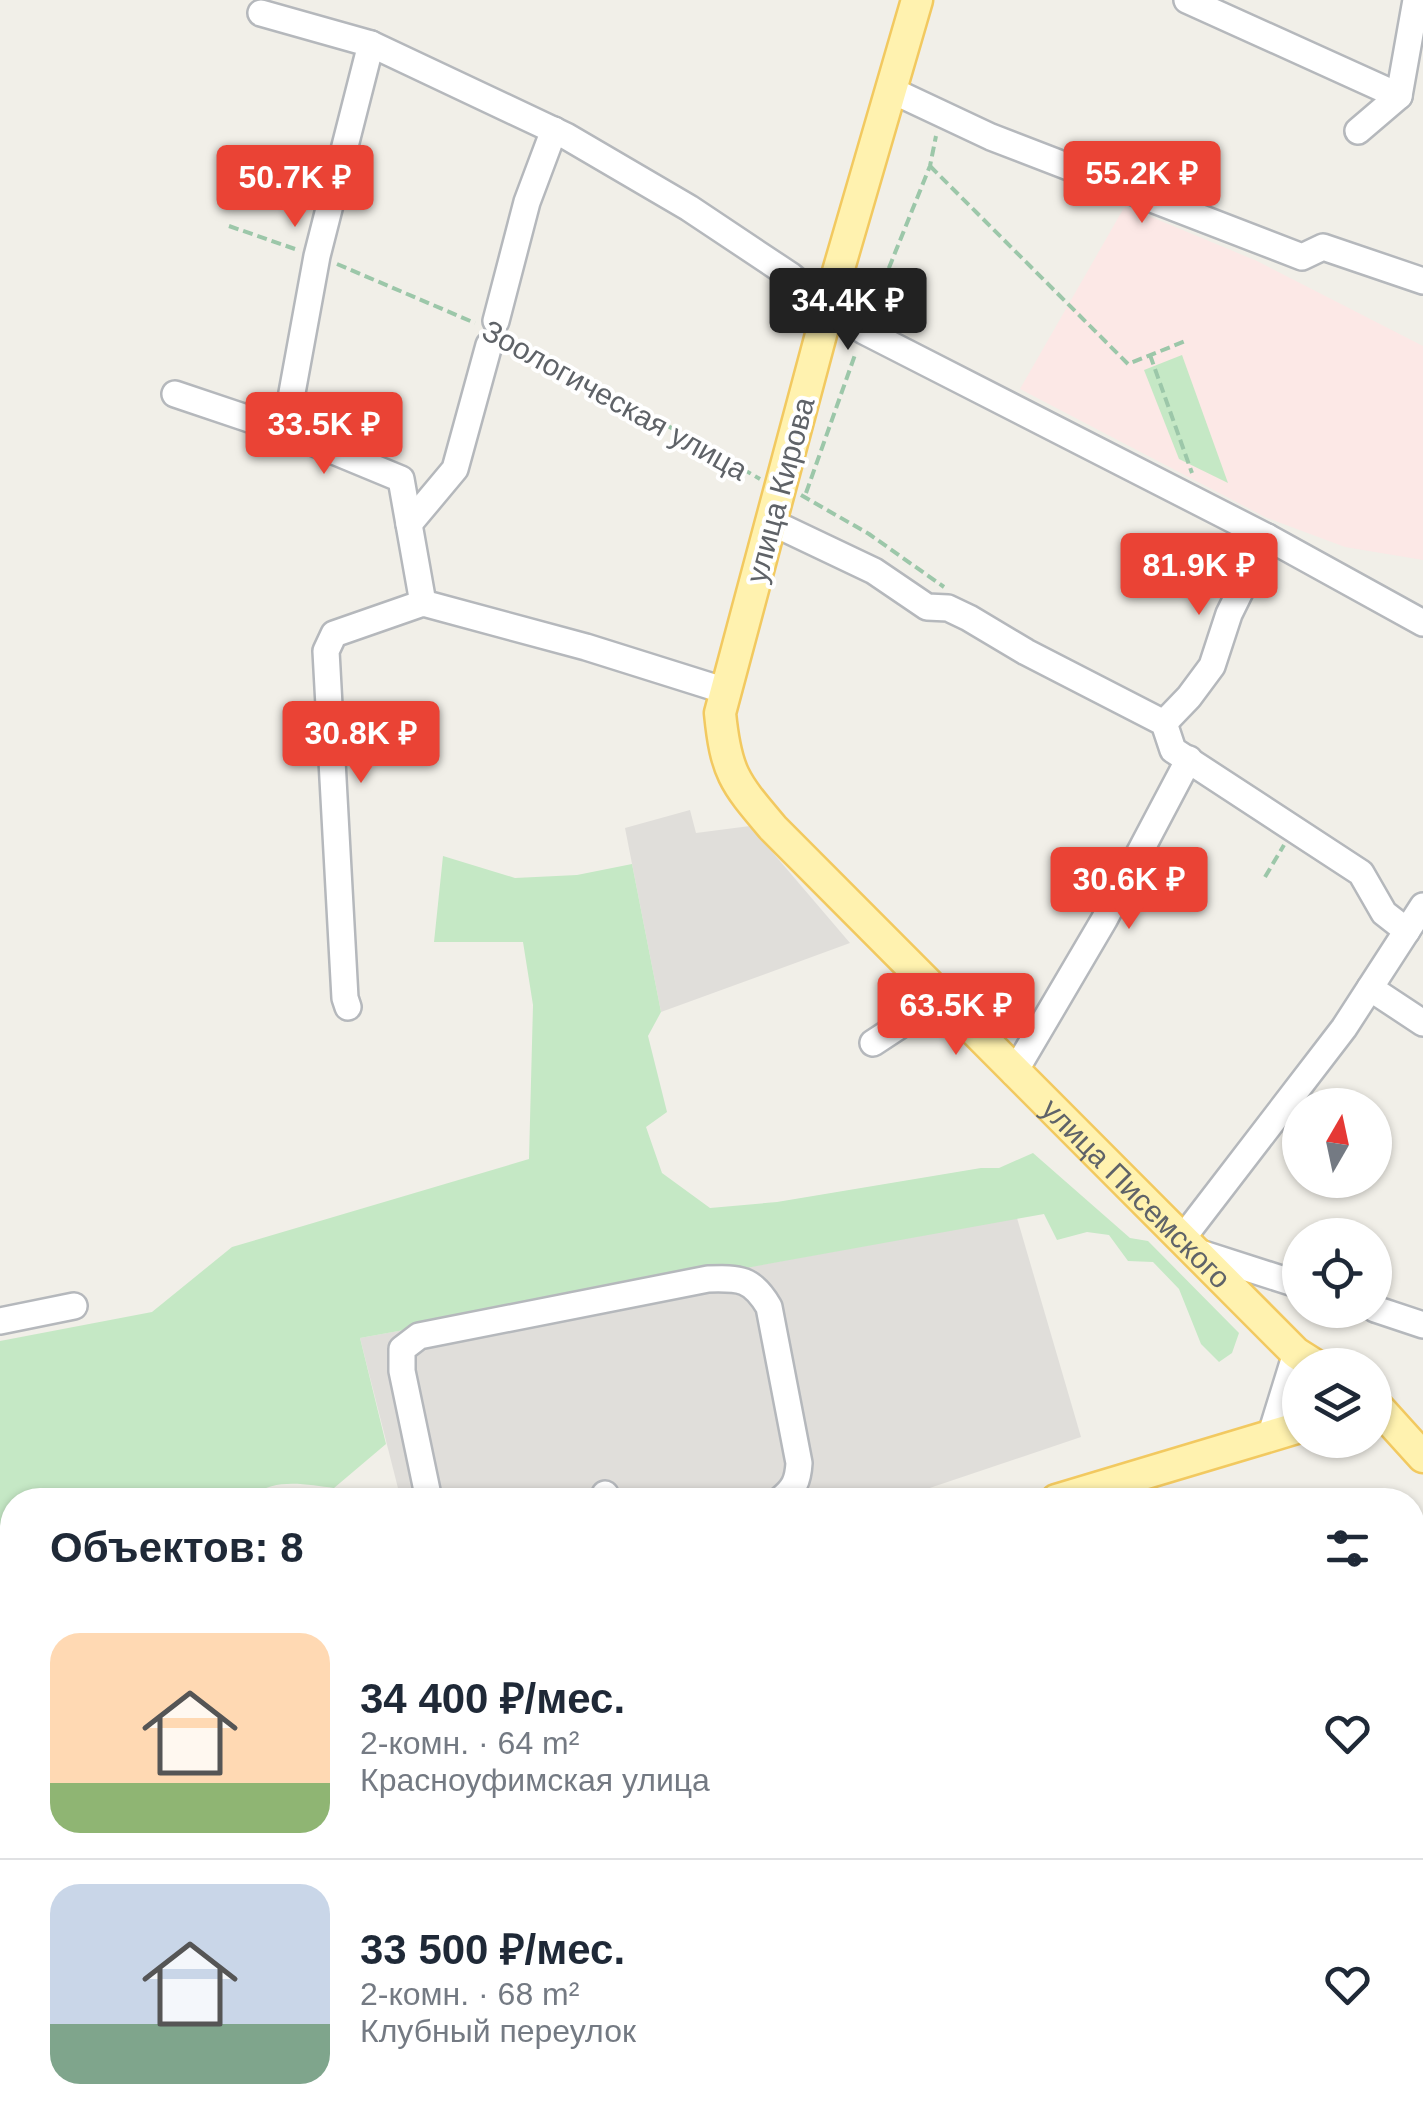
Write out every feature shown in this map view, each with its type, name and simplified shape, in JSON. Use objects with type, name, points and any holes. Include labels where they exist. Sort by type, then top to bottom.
[{"type":"main road","name":"улица Кирова","points":[[726,691],[917,0]]},
{"type":"main road","name":"улица Писемского","points":[[726,691],[720,713],[734,782],[773,828],[1014,1073],[1295,1348]]},
{"type":"main road","points":[[1392,1423],[1423,1457]]},
{"type":"main road","points":[[1096,1488],[1282,1432]]},
{"type":"street","points":[[1187,0],[1399,96]]},
{"type":"street","points":[[1358,131],[1399,96],[1416,0]]},
{"type":"street","points":[[260,13],[371,44],[554,130],[688,208],[864,330],[1266,536],[1423,622]]},
{"type":"street","points":[[285,431],[317,256],[371,44]]},
{"type":"street","points":[[891,90],[992,137],[1302,257],[1323,247],[1423,281]]},
{"type":"street","points":[[409,524],[455,469],[490,331],[554,130]]},
{"type":"street","points":[[175,394],[285,431],[401,480],[423,603]]},
{"type":"street","points":[[772,522],[874,572],[927,607],[948,608],[969,618],[1164,723],[1173,750],[1361,873],[1384,913],[1407,931]]},
{"type":"street","points":[[1164,723],[1189,698],[1212,666],[1229,614],[1266,536]]},
{"type":"street","points":[[348,1007],[344,998],[326,651],[334,634],[342,628],[423,603],[586,646],[726,691]]},
{"type":"street","points":[[1014,1073],[1104,920],[1189,759]]},
{"type":"street","points":[[1282,1279],[1188,1245],[1344,1028],[1423,906]]},
{"type":"street","points":[[1370,988],[1423,1022]]},
{"type":"street","points":[[873,1043],[940,999]]},
{"type":"street","points":[[426,1488],[400,1356],[408,1342],[420,1336],[669,1287],[729,1279],[747,1281],[760,1291],[769,1307],[799,1464],[794,1488]]},
{"type":"street","points":[[0,1321],[74,1306]]},
{"type":"street","points":[[1392,1315],[1423,1325]]},
{"type":"path","points":[[930,166],[1128,364],[1188,340]]},
{"type":"path","name":"Зоологическая улица","points":[[229,226],[317,256],[533,348],[780,490],[805,496],[869,534],[945,588]]},
{"type":"path","points":[[1150,355],[1202,504]]},
{"type":"path","points":[[1265,878],[1294,828]]},
{"type":"shaded area","points":[[1125,206],[1257,261],[1423,346],[1423,560],[1345,547],[1267,518],[1020,389]]},
{"type":"shaded area","points":[[690,810],[696,833],[750,826],[850,943],[661,1012],[625,828]]},
{"type":"shaded area","points":[[1017,1218],[1081,1437],[930,1488],[398,1488],[360,1338]]},
{"type":"green space","points":[[1182,355],[1228,483],[1179,459],[1144,370]]},
{"type":"green space","points":[[443,856],[515,878],[577,875],[632,864],[661,1012],[648,1036],[667,1112],[646,1127],[662,1173],[710,1208],[777,1202],[999,1168],[1033,1153],[1130,1238],[1148,1241],[1239,1333],[1232,1353],[1219,1362],[1201,1344],[1179,1289],[1153,1262],[1128,1261],[1109,1235],[1087,1232],[1057,1240],[1044,1214],[360,1338],[386,1444],[334,1488],[301,1484],[268,1488],[0,1488],[0,1341],[152,1312],[232,1247],[529,1159],[533,1005],[523,942],[434,942]]}]
